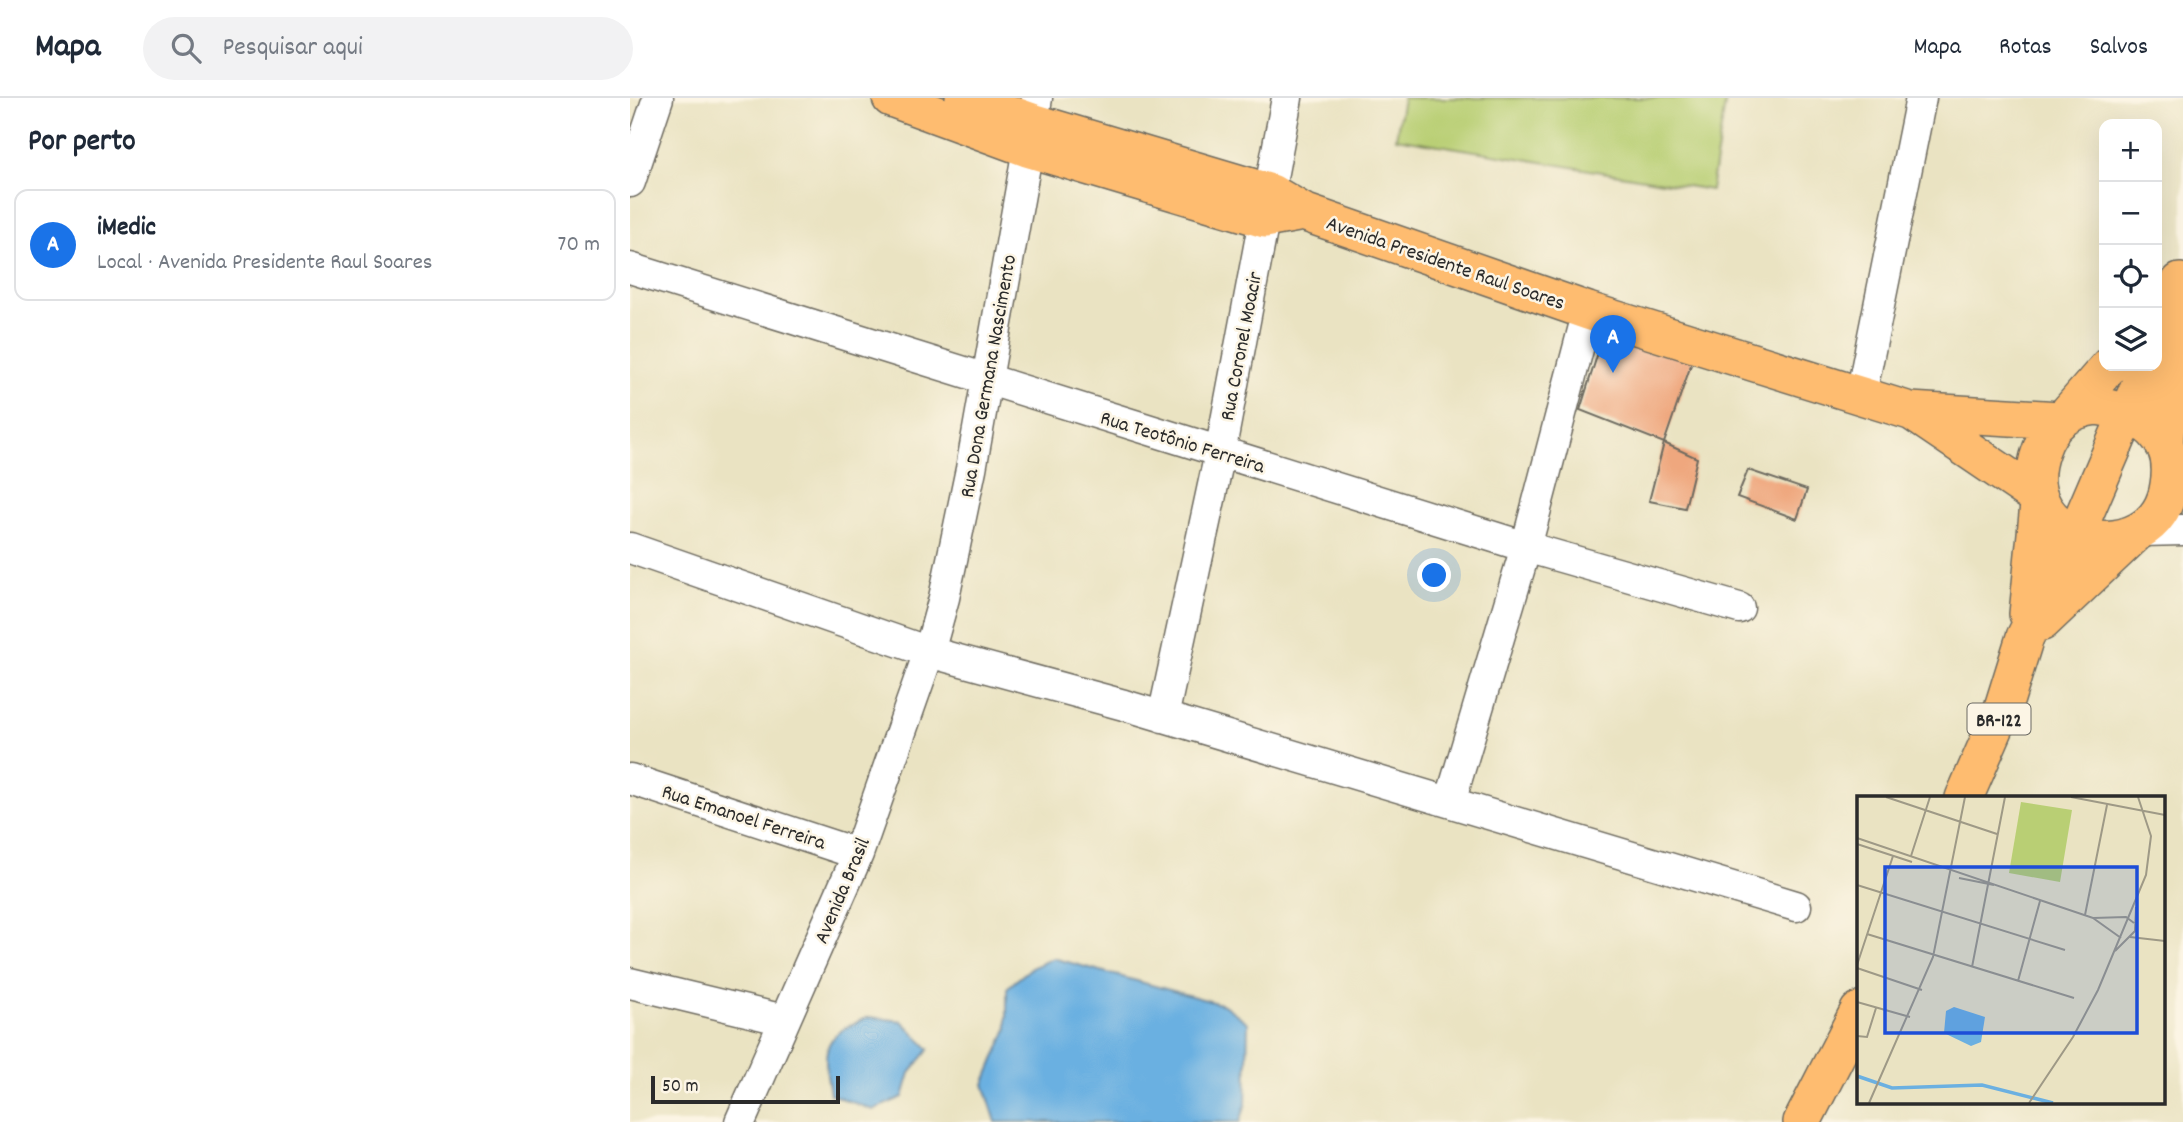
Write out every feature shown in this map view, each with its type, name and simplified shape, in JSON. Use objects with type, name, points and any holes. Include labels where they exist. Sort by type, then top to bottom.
[{"type":"main road","name":"Avenida Presidente Raul Soares","points":[[891,98],[1032,123]]},
{"type":"main road","name":"Avenida Presidente Raul Soares","points":[[964,98],[1268,206],[1303,212],[1588,311],[1910,411],[2064,416],[2096,406],[2129,413]]},
{"type":"main road","points":[[2159,308],[2182,279]]},
{"type":"main road","points":[[2162,329],[2182,279]]},
{"type":"main road","points":[[2025,637],[2139,532],[2158,513],[2168,495],[2182,279]]},
{"type":"main road","points":[[2025,637],[2040,451],[2064,416],[2104,371]]},
{"type":"main road","name":"BR-122","points":[[1965,796],[2002,711],[2025,637],[2076,534],[2146,371]]},
{"type":"main road","name":"Avenida Presidente Raul Soares","points":[[1910,411],[2038,500],[2063,528],[2076,534]]},
{"type":"main road","points":[[2129,413],[2145,422],[2172,454]]},
{"type":"main road","points":[[2076,534],[2109,540],[2139,532]]},
{"type":"main road","points":[[1802,1122],[1857,1015]]},
{"type":"street","points":[[630,182],[658,98]]},
{"type":"street","name":"Rua Coronel Moacir","points":[[1163,717],[1220,453],[1287,98]]},
{"type":"street","points":[[1861,395],[1921,98]]},
{"type":"street","name":"Rua Dona Germana Nascimento","points":[[929,652],[944,598],[987,380],[1032,123]]},
{"type":"street","name":"Rua Teotônio Ferreira","points":[[630,268],[1220,453],[1527,547],[1739,608]]},
{"type":"street","points":[[1450,803],[1527,547],[1588,311]]},
{"type":"street","points":[[2139,532],[2183,530]]},
{"type":"street","points":[[630,548],[929,652],[1163,717],[1796,906]]},
{"type":"street","name":"Avenida Brasil","points":[[740,1122],[858,854],[929,652]]},
{"type":"street","name":"Rua Emanoel Ferreira","points":[[630,779],[858,854]]},
{"type":"street","points":[[630,983],[784,1020]]},
{"type":"green space","points":[[1403,98],[1726,98],[1711,190],[1396,138]]},
{"type":"water","points":[[1053,958],[1224,1005],[1248,1023],[1246,1104],[1240,1122],[996,1122],[984,1084],[1007,1029],[1007,988],[1031,968]]},
{"type":"water","points":[[869,1017],[902,1021],[929,1049],[910,1073],[903,1097],[873,1110],[830,1094],[826,1064],[826,1054],[834,1037],[842,1030]]},
{"type":"building","points":[[1606,327],[1695,353],[1664,443],[1580,410]]},
{"type":"building","points":[[1664,443],[1697,458],[1685,508],[1649,501]]},
{"type":"building","points":[[1748,470],[1807,490],[1797,519],[1737,497]]},
{"type":"place","name":"iMedic","points":[[1613,373]]}]
